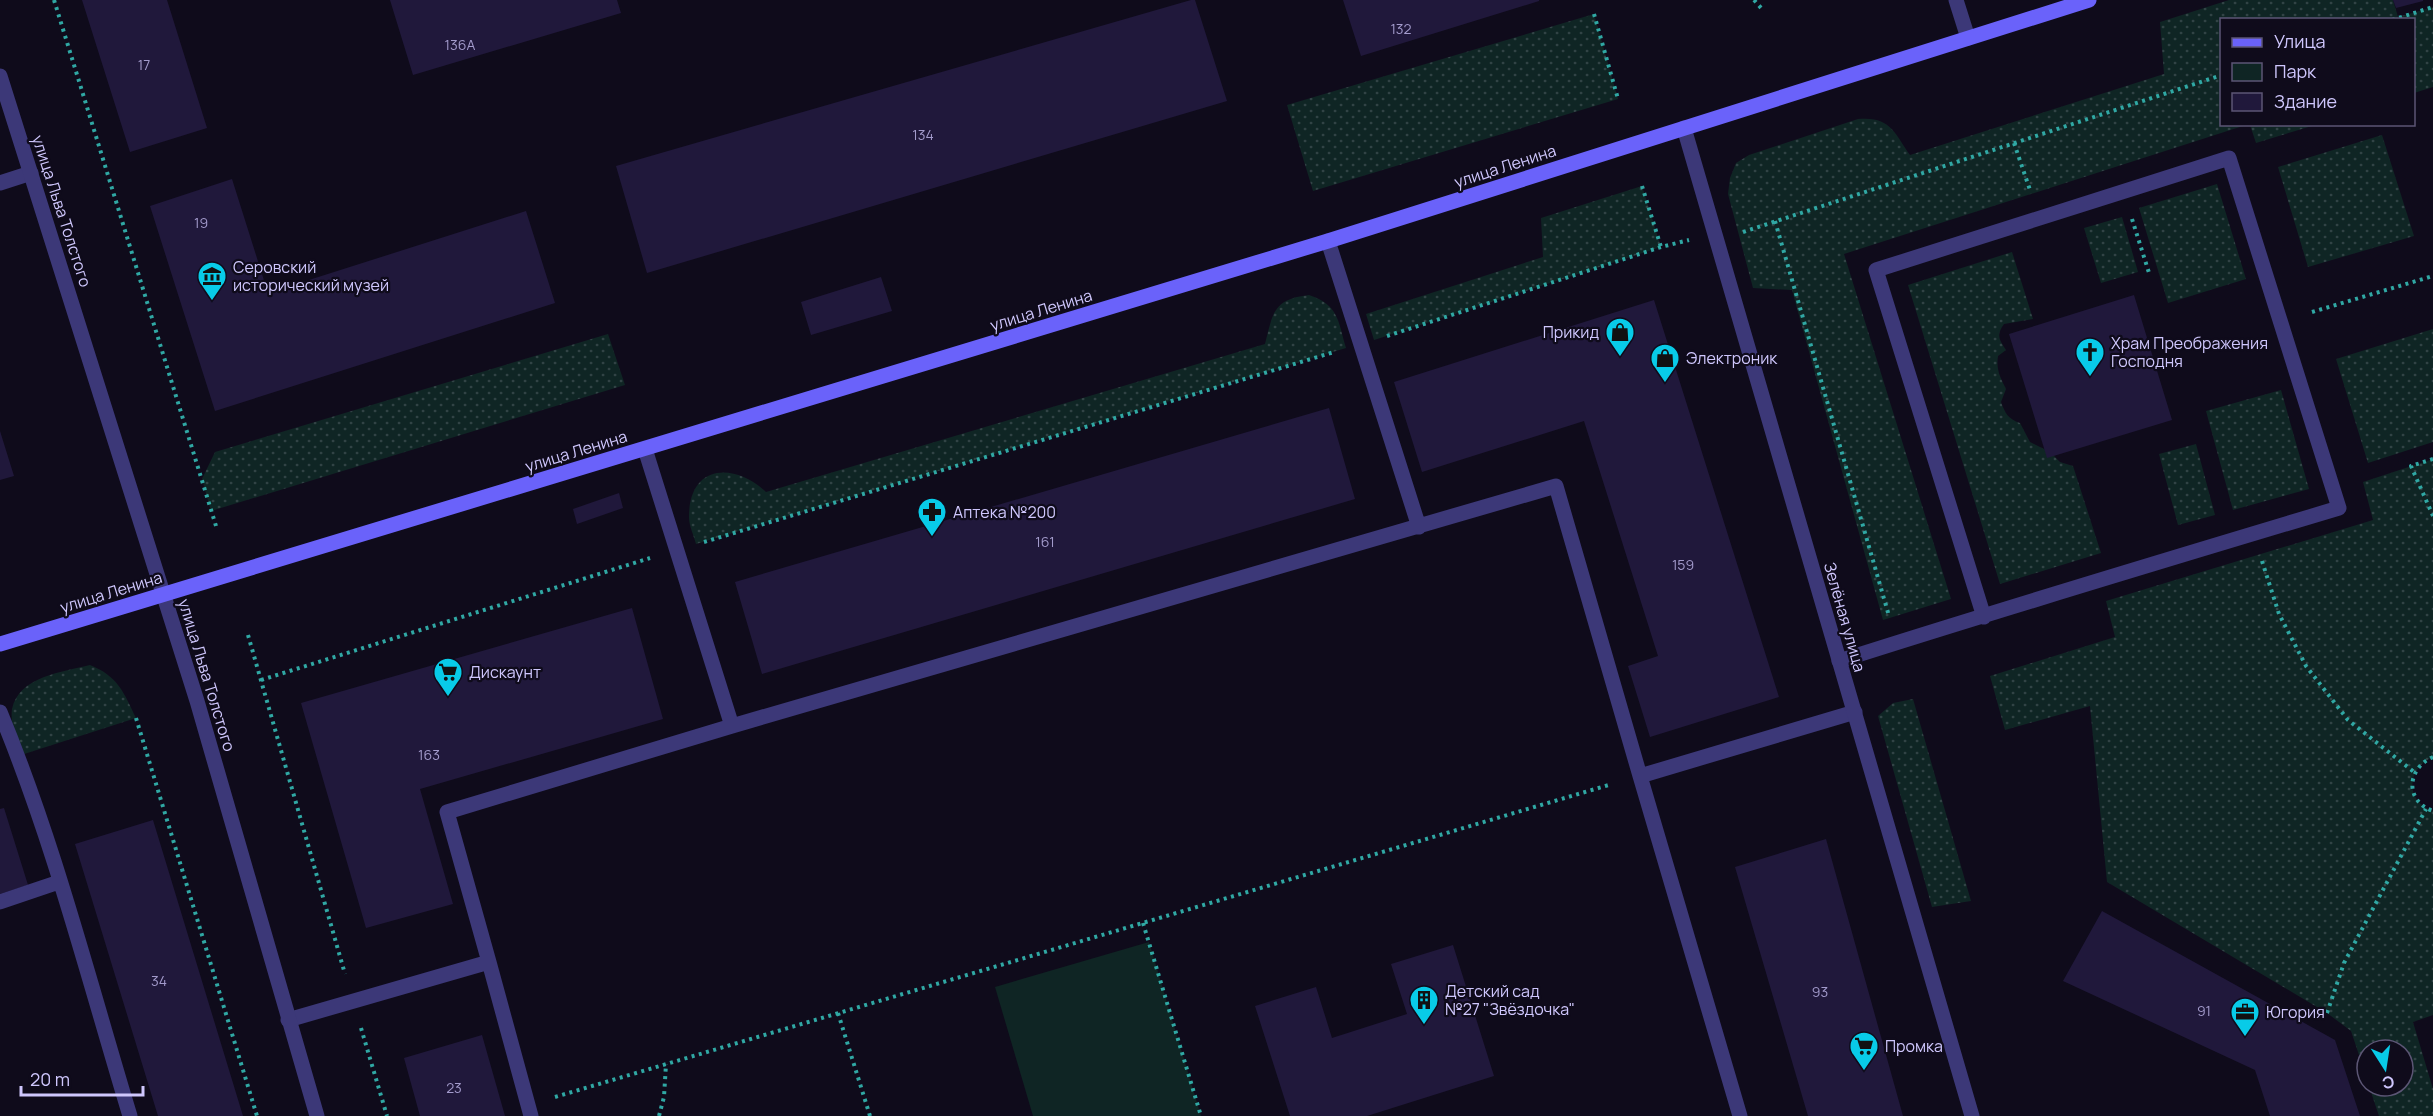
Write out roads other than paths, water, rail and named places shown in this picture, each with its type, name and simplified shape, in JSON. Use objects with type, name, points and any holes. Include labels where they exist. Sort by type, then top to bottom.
[{"type":"main road","name":"улица Ленина","points":[[0,644],[1328,241],[2089,0]]},
{"type":"street","points":[[1956,0],[1968,38]]},
{"type":"street","name":"улица Льва Толстого","points":[[0,76],[197,701],[317,1116]]},
{"type":"street","name":"Зелёная улица","points":[[1684,128],[1972,1116]]},
{"type":"street","points":[[1839,661],[1896,643],[1984,617],[2339,508],[2229,158],[1876,270],[1984,617]]},
{"type":"street","points":[[0,183],[31,173]]},
{"type":"street","points":[[1328,241],[1419,527]]},
{"type":"street","points":[[645,449],[732,726]]},
{"type":"street","points":[[530,1110],[447,812],[732,726],[1556,486],[1740,1116]]},
{"type":"street","points":[[0,712],[18,756],[59,882],[130,1116]]},
{"type":"street","points":[[1640,776],[1855,712]]},
{"type":"street","points":[[0,902],[59,882]]},
{"type":"street","points":[[288,1020],[489,962]]},
{"type":"place","name":"Серовский исторический музей","points":[[212,302]]},
{"type":"place","name":"Прикид","points":[[1620,358]]},
{"type":"place","name":"Храм Преображения Господня","points":[[2090,378]]},
{"type":"place","name":"Электроник","points":[[1665,384]]},
{"type":"place","name":"Аптека №200","points":[[932,538]]},
{"type":"place","name":"Дискаунт","points":[[448,698]]},
{"type":"place","name":"Детский сад №27 \"Звёздочка\"","points":[[1424,1026]]},
{"type":"place","name":"Югория","points":[[2245,1038]]},
{"type":"place","name":"Промка","points":[[1864,1072]]}]
